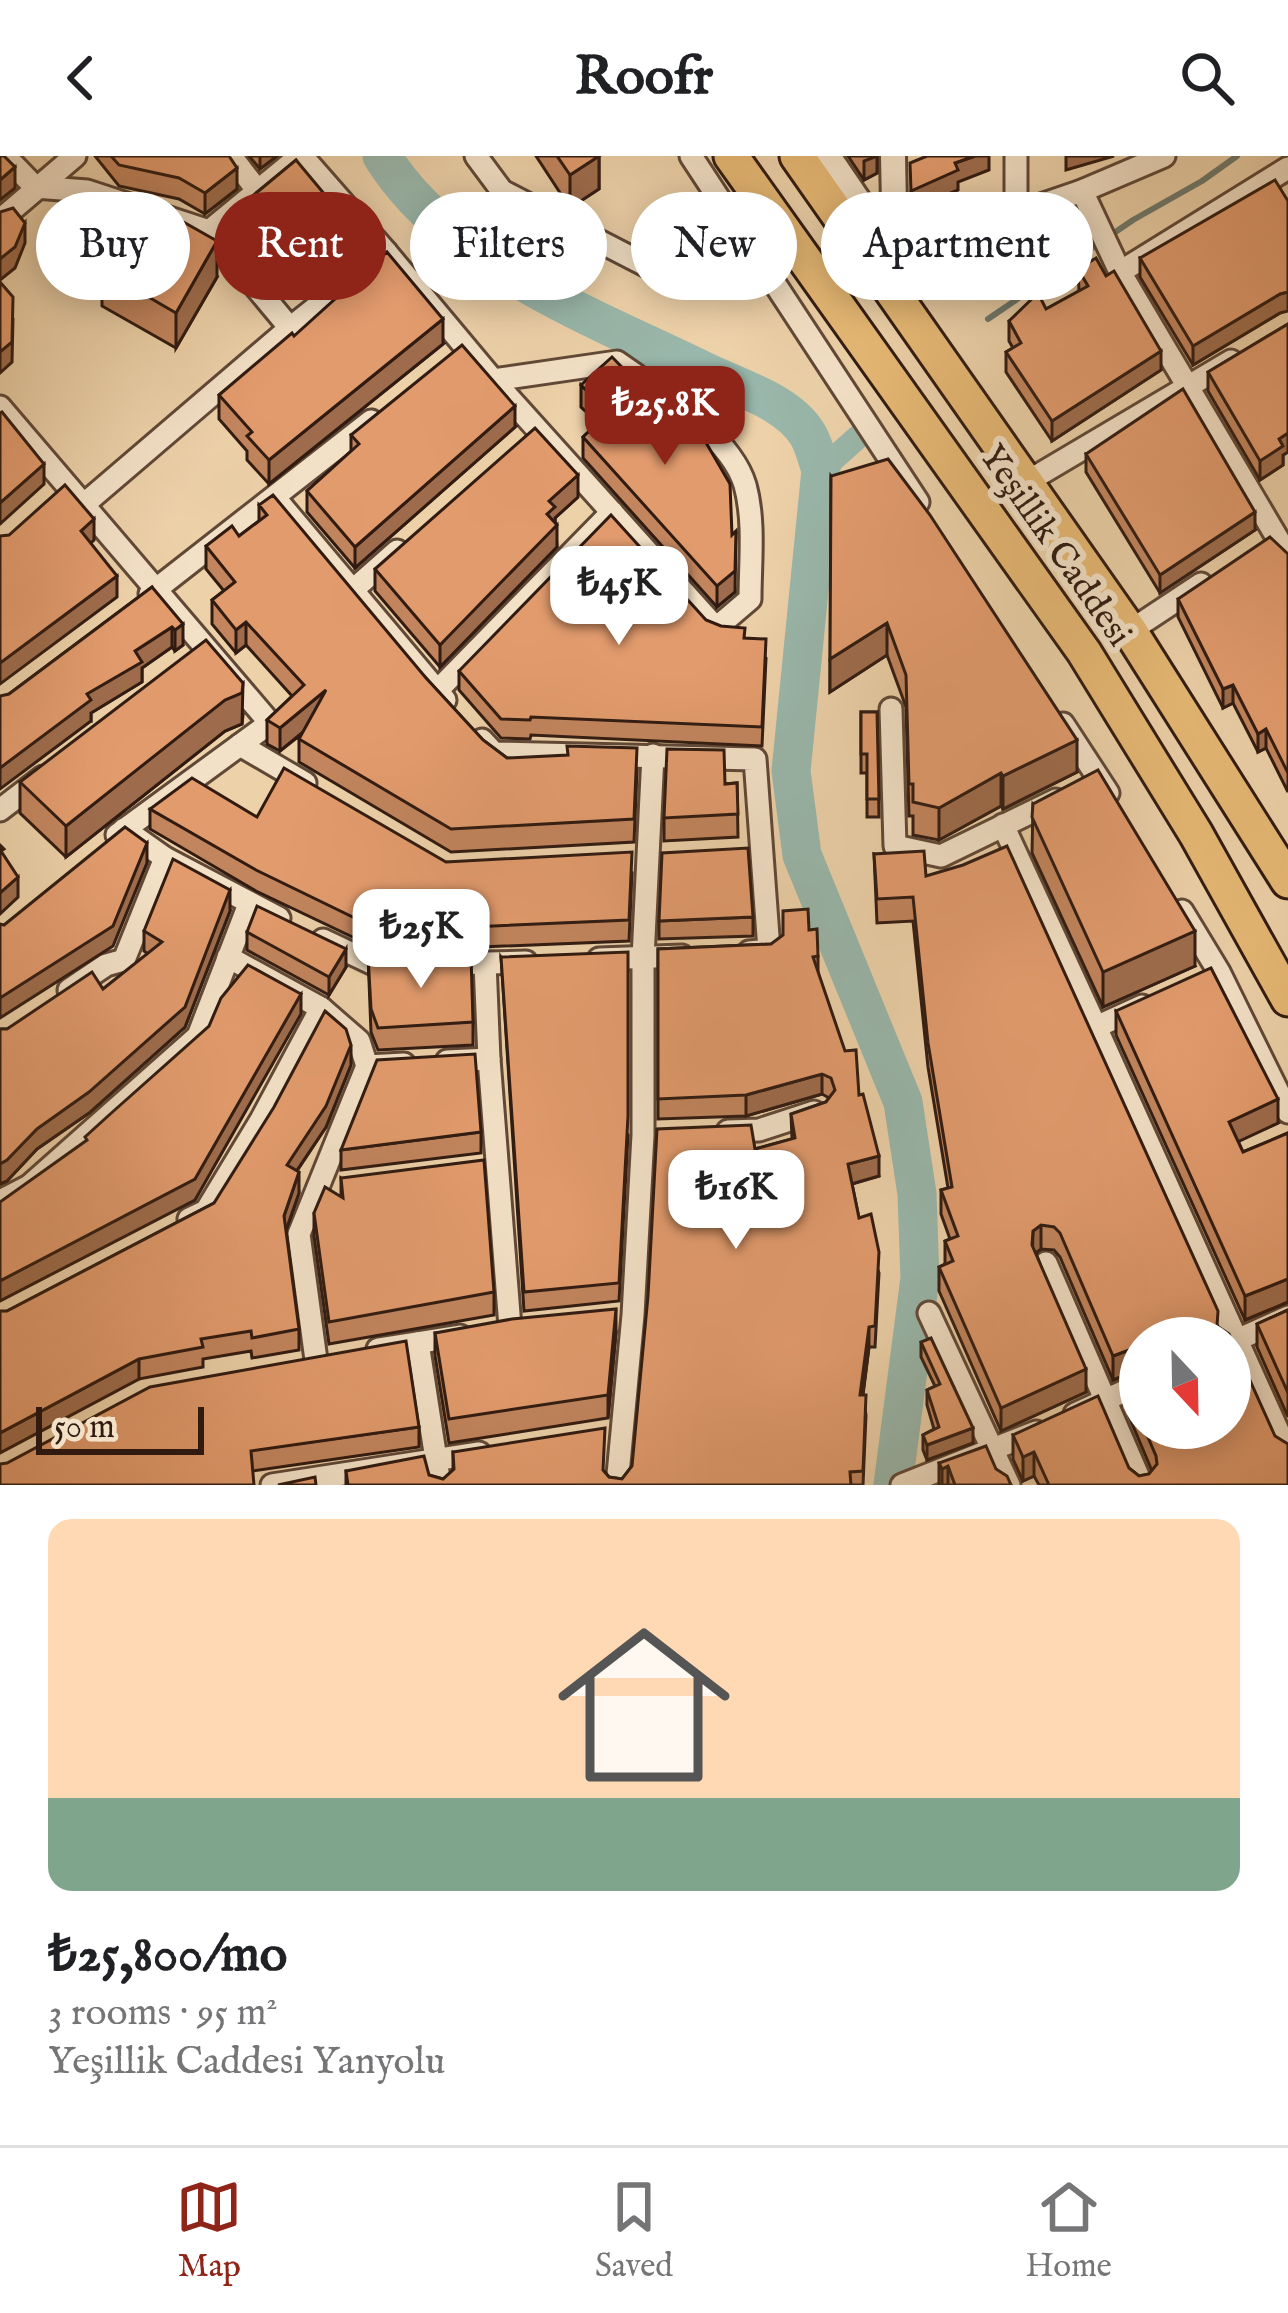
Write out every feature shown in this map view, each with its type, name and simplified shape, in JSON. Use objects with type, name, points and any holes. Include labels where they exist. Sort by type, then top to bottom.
[{"type":"highway","name":"Yeşillik Caddesi","points":[[731,156],[1084,652],[1196,834],[1288,999]]},
{"type":"highway","name":"Yeşillik Caddesi","points":[[797,156],[827,192]]},
{"type":"highway","name":"Yeşillik Caddesi","points":[[910,300],[1025,483],[1130,631],[1288,881]]},
{"type":"street","points":[[5,156],[35,187],[87,191],[208,231],[290,328]]},
{"type":"street","points":[[0,220],[75,156]]},
{"type":"street","points":[[231,156],[257,190]]},
{"type":"street","points":[[208,231],[301,156],[333,192]]},
{"type":"street","points":[[476,156],[502,191],[631,258]]},
{"type":"street","points":[[692,156],[936,529]]},
{"type":"street","points":[[828,156],[848,192]]},
{"type":"street","points":[[891,192],[893,156]]},
{"type":"street","points":[[1016,156],[1016,192]]},
{"type":"street","points":[[1079,192],[1164,156]]},
{"type":"street","points":[[1120,272],[1288,168]]},
{"type":"street","points":[[1082,191],[1120,272],[1274,540],[1288,556]]},
{"type":"street","points":[[386,252],[456,352],[494,380],[528,436],[612,512],[716,628],[750,599],[750,512],[744,481],[704,425],[617,362],[494,380]]},
{"type":"street","points":[[82,506],[325,300]]},
{"type":"street","points":[[1025,483],[1248,350]]},
{"type":"street","points":[[123,614],[396,401]]},
{"type":"street","points":[[0,407],[57,494],[82,506],[158,588],[201,655],[270,723],[116,837],[292,925]]},
{"type":"street","points":[[275,498],[436,691],[494,753],[755,759],[751,851],[769,950],[377,966],[313,935]]},
{"type":"street","points":[[436,691],[612,512]]},
{"type":"street","points":[[354,589],[420,530]]},
{"type":"street","points":[[1130,631],[1221,570]]},
{"type":"street","points":[[1049,701],[1123,817]]},
{"type":"street","points":[[891,709],[895,846],[941,856],[1099,778]]},
{"type":"street","points":[[240,745],[334,800]]},
{"type":"street","points":[[616,1485],[622,1430],[623,1316],[655,1134],[644,958],[653,755]]},
{"type":"street","points":[[0,810],[70,757]]},
{"type":"street","points":[[1003,826],[1222,1317]]},
{"type":"street","points":[[53,1000],[106,965],[124,961],[165,858]]},
{"type":"street","points":[[1171,895],[1209,977],[1288,1112]]},
{"type":"street","points":[[0,1202],[29,1186],[198,1036],[249,904]]},
{"type":"street","points":[[228,957],[321,1008],[359,1041],[367,1066],[331,1186],[299,1234],[326,1358],[520,1326],[486,1167],[485,963]]},
{"type":"street","points":[[1096,1027],[1158,999]]},
{"type":"street","points":[[165,1232],[206,1211],[321,1008]]},
{"type":"street","points":[[367,1066],[489,1059]]},
{"type":"street","points":[[713,1132],[759,1130],[820,1109]]},
{"type":"street","points":[[1046,1263],[1142,1485]]},
{"type":"street","points":[[929,1313],[1009,1485]]},
{"type":"street","points":[[1251,1334],[1288,1318]]},
{"type":"street","points":[[418,1343],[440,1485]]},
{"type":"street","points":[[1251,1378],[1288,1453]]},
{"type":"street","points":[[911,1484],[1119,1394]]},
{"type":"street","points":[[599,1434],[622,1430]]},
{"type":"street","points":[[272,1485],[506,1449]]},
{"type":"building","points":[[0,156],[15,167],[0,180]]},
{"type":"building","points":[[111,156],[229,156],[237,168],[205,193],[179,178],[119,165]]},
{"type":"building","points":[[557,156],[599,156],[570,175]]},
{"type":"building","points":[[927,156],[975,156],[955,163],[958,170],[911,191],[910,163]]},
{"type":"building","points":[[296,160],[323,192],[257,192]]},
{"type":"building","points":[[1275,180],[1288,201],[1288,292],[1193,346],[1140,258]]},
{"type":"building","points":[[13,208],[25,223],[15,247],[0,259],[0,212]]},
{"type":"building","points":[[190,226],[214,239],[190,288]]},
{"type":"building","points":[[386,253],[410,280],[410,300],[427,300],[443,319],[269,460],[219,395],[334,300],[386,300]]},
{"type":"building","points":[[1093,260],[1106,276],[1114,271],[1161,351],[1052,421],[1006,352],[1021,343],[1009,321],[1031,300],[1042,300],[1046,309],[1062,300],[1093,300]]},
{"type":"building","points":[[0,282],[13,297],[12,342],[0,352]]},
{"type":"building","points":[[154,300],[183,300],[176,313]]},
{"type":"building","points":[[1288,324],[1288,433],[1279,439],[1283,446],[1260,461],[1208,372]]},
{"type":"building","points":[[462,345],[515,406],[355,547],[307,491],[359,444],[351,435]]},
{"type":"building","points":[[612,357],[658,404],[701,434],[730,484],[735,571],[717,586],[583,437],[608,413],[581,385]]},
{"type":"building","points":[[1183,389],[1255,512],[1160,575],[1086,454]]},
{"type":"building","points":[[0,413],[44,464],[0,503]]},
{"type":"building","points":[[535,428],[578,475],[549,501],[555,507],[547,514],[557,525],[440,645],[375,569]]},
{"type":"building","points":[[888,459],[1077,740],[1001,773],[939,808],[913,802],[906,675],[887,623],[830,659],[831,476]]},
{"type":"building","points":[[65,485],[94,519],[81,531],[117,576],[0,663],[0,536],[9,535]]},
{"type":"building","points":[[273,495],[426,678],[483,740],[507,758],[568,755],[567,746],[637,748],[634,819],[451,829],[299,739],[326,690],[280,728],[267,720],[304,685],[246,622],[236,630],[212,600],[235,582],[206,546],[232,526],[239,536],[267,515],[259,505]]},
{"type":"building","points":[[611,515],[706,620],[745,628],[744,638],[766,639],[762,727],[501,719],[459,671]]},
{"type":"building","points":[[1270,537],[1288,554],[1288,773],[1266,729],[1258,734],[1233,685],[1223,689],[1178,599]]},
{"type":"building","points":[[152,587],[183,624],[135,651],[142,662],[87,694],[91,700],[0,768],[0,696],[9,694]]},
{"type":"building","points":[[206,640],[243,683],[242,693],[225,700],[66,826],[20,782]]},
{"type":"building","points":[[861,712],[877,712],[879,799],[867,799]]},
{"type":"building","points":[[667,749],[724,750],[725,784],[737,783],[738,814],[664,818]]},
{"type":"building","points":[[284,768],[446,862],[632,852],[629,920],[381,931],[367,924],[366,911],[361,921],[256,870],[150,809],[192,778],[257,817]]},
{"type":"building","points":[[1098,770],[1195,931],[1103,972],[1032,817],[1033,804]]},
{"type":"building","points":[[125,827],[147,843],[113,926],[0,998],[0,924]]},
{"type":"building","points":[[0,845],[18,877],[0,893]]},
{"type":"building","points":[[1007,846],[1218,1311],[1218,1317],[1119,1317],[1119,1354],[1113,1356],[1060,1233],[1041,1225],[1033,1231],[1032,1245],[1086,1369],[1001,1408],[939,1267],[953,1261],[945,1241],[958,1236],[941,1190],[952,1187],[928,1043],[913,897],[877,899],[874,854],[924,851],[926,876]]},
{"type":"building","points":[[748,848],[753,917],[659,921],[662,853]]},
{"type":"building","points":[[173,859],[230,890],[185,1007],[0,1164],[0,1029],[7,1029],[92,972],[103,989],[162,942],[144,931]]},
{"type":"building","points":[[257,906],[346,949],[329,977],[247,932]]},
{"type":"building","points":[[808,909],[809,930],[817,929],[818,956],[813,957],[845,1051],[856,1050],[859,1095],[863,1094],[879,1156],[848,1164],[859,1218],[871,1214],[879,1252],[875,1326],[869,1327],[860,1395],[866,1395],[863,1471],[850,1472],[851,1485],[348,1485],[346,1471],[424,1456],[429,1475],[443,1479],[454,1469],[453,1452],[605,1428],[603,1470],[609,1477],[622,1479],[632,1466],[657,1129],[751,1125],[755,1149],[795,1138],[791,1114],[826,1102],[835,1090],[831,1078],[822,1074],[746,1095],[658,1099],[658,949],[771,944],[783,935],[783,911]]},
{"type":"building","points":[[628,952],[628,1116],[619,1283],[524,1292],[501,957]]},
{"type":"building","points":[[368,955],[471,955],[473,1022],[378,1028],[371,1009]]},
{"type":"building","points":[[248,965],[301,994],[195,1179],[0,1281],[0,1202],[87,1140],[209,1026],[221,998]]},
{"type":"building","points":[[1211,968],[1278,1099],[1229,1122],[1243,1152],[1288,1133],[1288,1279],[1245,1296],[1116,1011]]},
{"type":"building","points":[[325,1011],[346,1029],[351,1045],[326,1106],[287,1165],[299,1172],[284,1216],[299,1329],[252,1338],[251,1331],[201,1339],[203,1347],[139,1359],[0,1433],[0,1311],[214,1203],[274,1107]]},
{"type":"building","points":[[475,1054],[481,1132],[341,1150],[377,1060]]},
{"type":"building","points":[[484,1160],[494,1292],[329,1322],[314,1213],[325,1187],[343,1198],[341,1178]]},
{"type":"building","points":[[616,1309],[608,1395],[449,1419],[435,1333],[512,1319]]},
{"type":"building","points":[[1288,1310],[1288,1393],[1257,1324]]},
{"type":"building","points":[[931,1338],[973,1428],[927,1445],[923,1435],[939,1427],[927,1390],[940,1384],[921,1342]]},
{"type":"building","points":[[406,1341],[419,1427],[251,1451],[254,1485],[0,1485],[0,1464],[150,1387]]},
{"type":"building","points":[[1251,1383],[1275,1436],[1288,1444],[1288,1485],[1049,1485],[1034,1452],[1023,1457],[1013,1435],[1098,1396],[1129,1468],[1139,1476],[1149,1474],[1157,1464],[1153,1449],[1251,1449]]},
{"type":"building","points":[[986,1446],[996,1469],[1011,1485],[955,1485],[948,1466],[942,1469],[939,1463]]},
{"type":"building","points":[[315,1477],[316,1485],[278,1485]]},
{"type":"waterway","points":[[382,156],[411,194],[485,258],[574,309],[777,405],[800,424],[812,443],[821,470],[791,771],[802,855],[903,1102],[917,1194],[920,1278],[893,1485]]},
{"type":"waterway","points":[[988,319],[1237,156]]},
{"type":"waterway","points":[[821,470],[858,437]]}]
